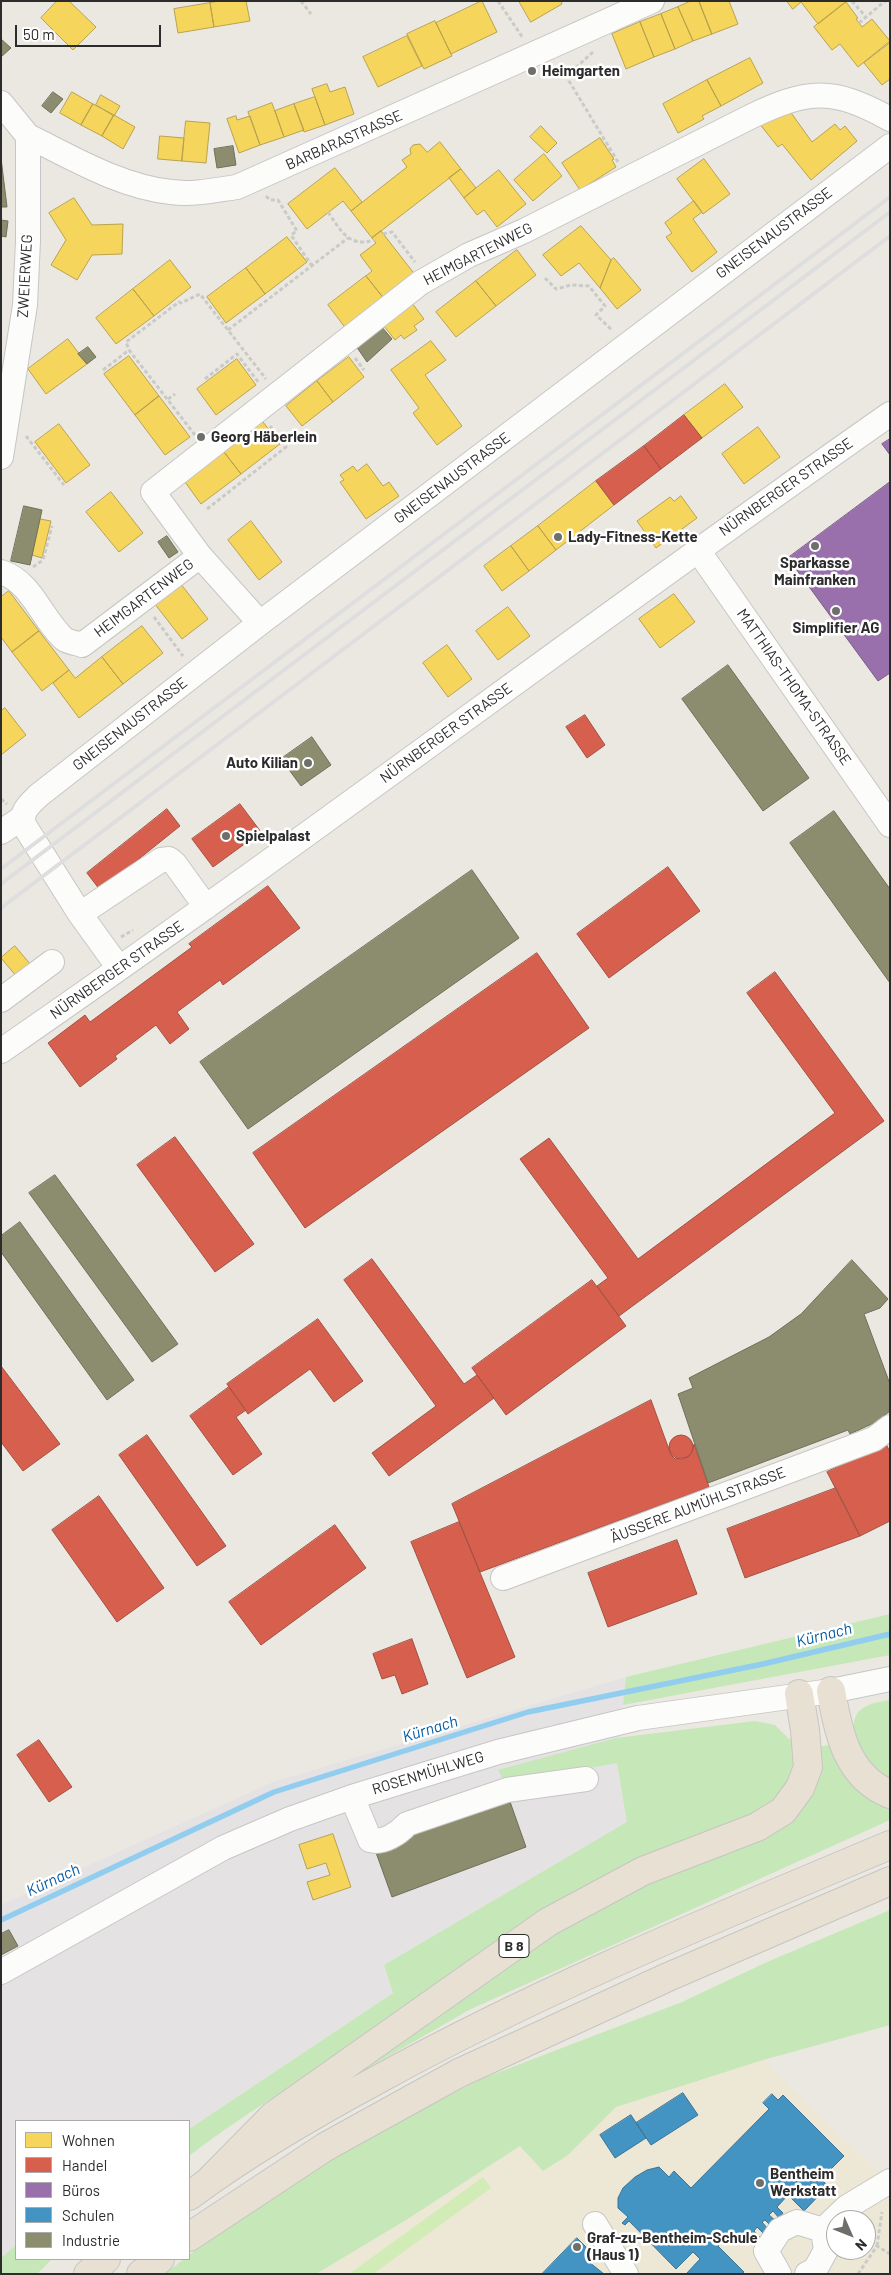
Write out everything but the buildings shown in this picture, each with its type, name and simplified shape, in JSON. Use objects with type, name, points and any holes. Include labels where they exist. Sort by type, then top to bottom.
[{"type":"highway","points":[[831,1690],[837,1725],[851,1762],[874,1788],[890,1794]]},
{"type":"highway","name":"B 8","points":[[198,2189],[274,2116],[548,1922],[643,1871],[757,1827],[784,1811],[800,1788],[808,1767],[805,1730],[799,1694]]},
{"type":"highway","name":"B 8","points":[[198,2189],[310,2116],[450,2039],[584,1976],[890,1845]]},
{"type":"highway","points":[[190,2236],[325,2147],[459,2073],[668,1977],[883,1888]]},
{"type":"highway","points":[[88,2274],[105,2260]]},
{"type":"highway","points":[[141,2274],[159,2260]]},
{"type":"street","name":"BARBARASTRASSE","points":[[28,136],[74,159],[135,184],[171,192],[206,192],[237,187],[652,1]]},
{"type":"street","name":"HEIMGARTENWEG","points":[[260,623],[200,556],[153,492],[206,449],[265,396],[424,280],[469,255],[524,231],[781,102],[804,96],[828,96],[862,104],[890,119]]},
{"type":"street","points":[[1,103],[28,136]]},
{"type":"street","name":"ZWEIERWEG","points":[[1,457],[7,376],[25,304],[28,241],[28,136]]},
{"type":"street","name":"GNEISENAUSTRASSE","points":[[1,832],[22,818],[25,809],[38,795],[260,623],[890,146]]},
{"type":"street","name":"NÜRNBERGER STRASSE","points":[[1,1051],[206,906],[697,549],[890,414]]},
{"type":"street","name":"MATTHIAS-THOMA-STRASSE","points":[[697,549],[890,825]]},
{"type":"street","name":"HEIMGARTENWEG","points":[[4,573],[14,576],[24,586],[65,640],[82,645],[200,556]]},
{"type":"street","points":[[22,818],[28,833],[80,914],[119,968]]},
{"type":"street","points":[[80,914],[161,860],[169,859],[175,864],[206,906]]},
{"type":"street","points":[[1,1000],[52,962]]},
{"type":"street","name":"ÄUSSERE AUMÜHLSTRASSE","points":[[503,1578],[874,1439],[890,1427]]},
{"type":"street","name":"ROSENMÜHLWEG","points":[[1,1972],[223,1848],[290,1819],[352,1797],[498,1752],[568,1733],[638,1718],[831,1690],[890,1679]]},
{"type":"street","points":[[352,1797],[370,1840],[375,1842],[399,1833],[407,1824],[507,1790],[586,1779]]},
{"type":"street","points":[[823,2230],[847,2207],[880,2187]]},
{"type":"street","points":[[779,2274],[766,2251],[780,2230],[797,2222],[823,2230]]},
{"type":"street","points":[[595,2224],[626,2274]]},
{"type":"street","points":[[807,2274],[815,2270],[826,2250],[823,2230]]},
{"type":"path","points":[[301,1],[311,14]]},
{"type":"path","points":[[498,1],[522,36]]},
{"type":"path","points":[[852,1],[866,17]]},
{"type":"path","points":[[859,23],[884,1]]},
{"type":"path","points":[[605,21],[610,35],[570,73],[569,81],[622,167],[624,181]]},
{"type":"path","points":[[270,200],[278,200],[297,231],[292,234],[312,266]]},
{"type":"path","points":[[328,212],[348,238],[363,244],[374,240]]},
{"type":"path","points":[[383,234],[392,232],[424,280]]},
{"type":"path","points":[[228,330],[348,238]]},
{"type":"path","points":[[545,278],[556,289],[571,285],[589,286],[605,306],[596,314],[626,346]]},
{"type":"path","points":[[206,449],[129,350],[126,342],[179,302],[200,294],[228,330],[265,396],[286,447],[207,509]]},
{"type":"path","points":[[103,370],[129,350]]},
{"type":"path","points":[[205,379],[237,354],[265,396]]},
{"type":"path","points":[[168,399],[175,394]]},
{"type":"path","points":[[23,432],[49,463],[64,485]]},
{"type":"path","points":[[4,573],[19,567],[31,568],[43,560],[52,526]]},
{"type":"path","points":[[142,600],[185,658]]},
{"type":"path","points":[[858,2274],[877,2246],[882,2210],[880,2187]]},
{"type":"path","points":[[877,2246],[890,2254]]},
{"type":"shaded area","points":[[626,1677],[617,1763],[628,1822],[384,1965],[393,1993],[190,2128],[190,2120],[15,2120],[15,2246],[1,2258],[1,1905],[273,1782]]},
{"type":"shaded area","points":[[763,2060],[890,2183],[890,2274],[316,2274],[406,2220],[520,2146],[568,2155],[616,2107]]},
{"type":"green space","points":[[890,1614],[890,1655],[623,1705],[626,1677]]},
{"type":"green space","points":[[890,1700],[890,1778],[882,1774],[870,1763],[850,1728],[854,1727],[860,1710],[871,1704]]},
{"type":"green space","points":[[755,1721],[775,1725],[789,1739],[793,1738],[798,1759],[784,1798],[656,1869],[316,2071],[251,2112],[190,2155],[190,2128],[393,1993],[384,1965],[627,1822],[617,1763],[505,1783],[498,1770],[616,1738]]},
{"type":"green space","points":[[831,1745],[840,1766],[854,1780],[890,1802],[890,1820],[471,2009],[320,2095],[601,1902],[750,1840],[818,1747]]},
{"type":"green space","points":[[890,1910],[890,2025],[763,2060],[616,2107],[568,2155],[543,2171],[520,2146],[406,2220],[316,2274],[165,2274],[183,2260],[190,2260],[190,2254],[249,2212],[325,2164],[399,2121],[481,2079],[682,2002],[767,1962]]},
{"type":"green space","points":[[483,2177],[491,2188],[373,2274],[349,2274]]},
{"type":"green space","points":[[15,2246],[15,2260],[51,2260],[37,2274],[1,2274],[1,2258]]},
{"type":"waterway","name":"Kürnach","points":[[1,1920],[274,1792],[528,1712],[763,1664],[890,1634]]},
{"type":"railway","points":[[1,869],[890,197]]},
{"type":"railway","points":[[1,884],[890,212]]},
{"type":"railway","points":[[1,908],[890,236]]},
{"type":"place","name":"Heimgarten","points":[[532,71]]},
{"type":"place","name":"Georg Häberlein","points":[[201,437]]},
{"type":"place","name":"Lady-Fitness-Kette","points":[[558,537]]},
{"type":"place","name":"Sparkasse Mainfranken","points":[[815,546]]},
{"type":"place","name":"Simplifier AG","points":[[836,611]]},
{"type":"place","name":"Auto Kilian","points":[[308,763]]},
{"type":"place","name":"Spielpalast","points":[[226,836]]},
{"type":"place","name":"Bentheim Werkstatt","points":[[760,2183]]},
{"type":"place","name":"Graf-zu-Bentheim-Schule (Haus 1)","points":[[577,2247]]}]
